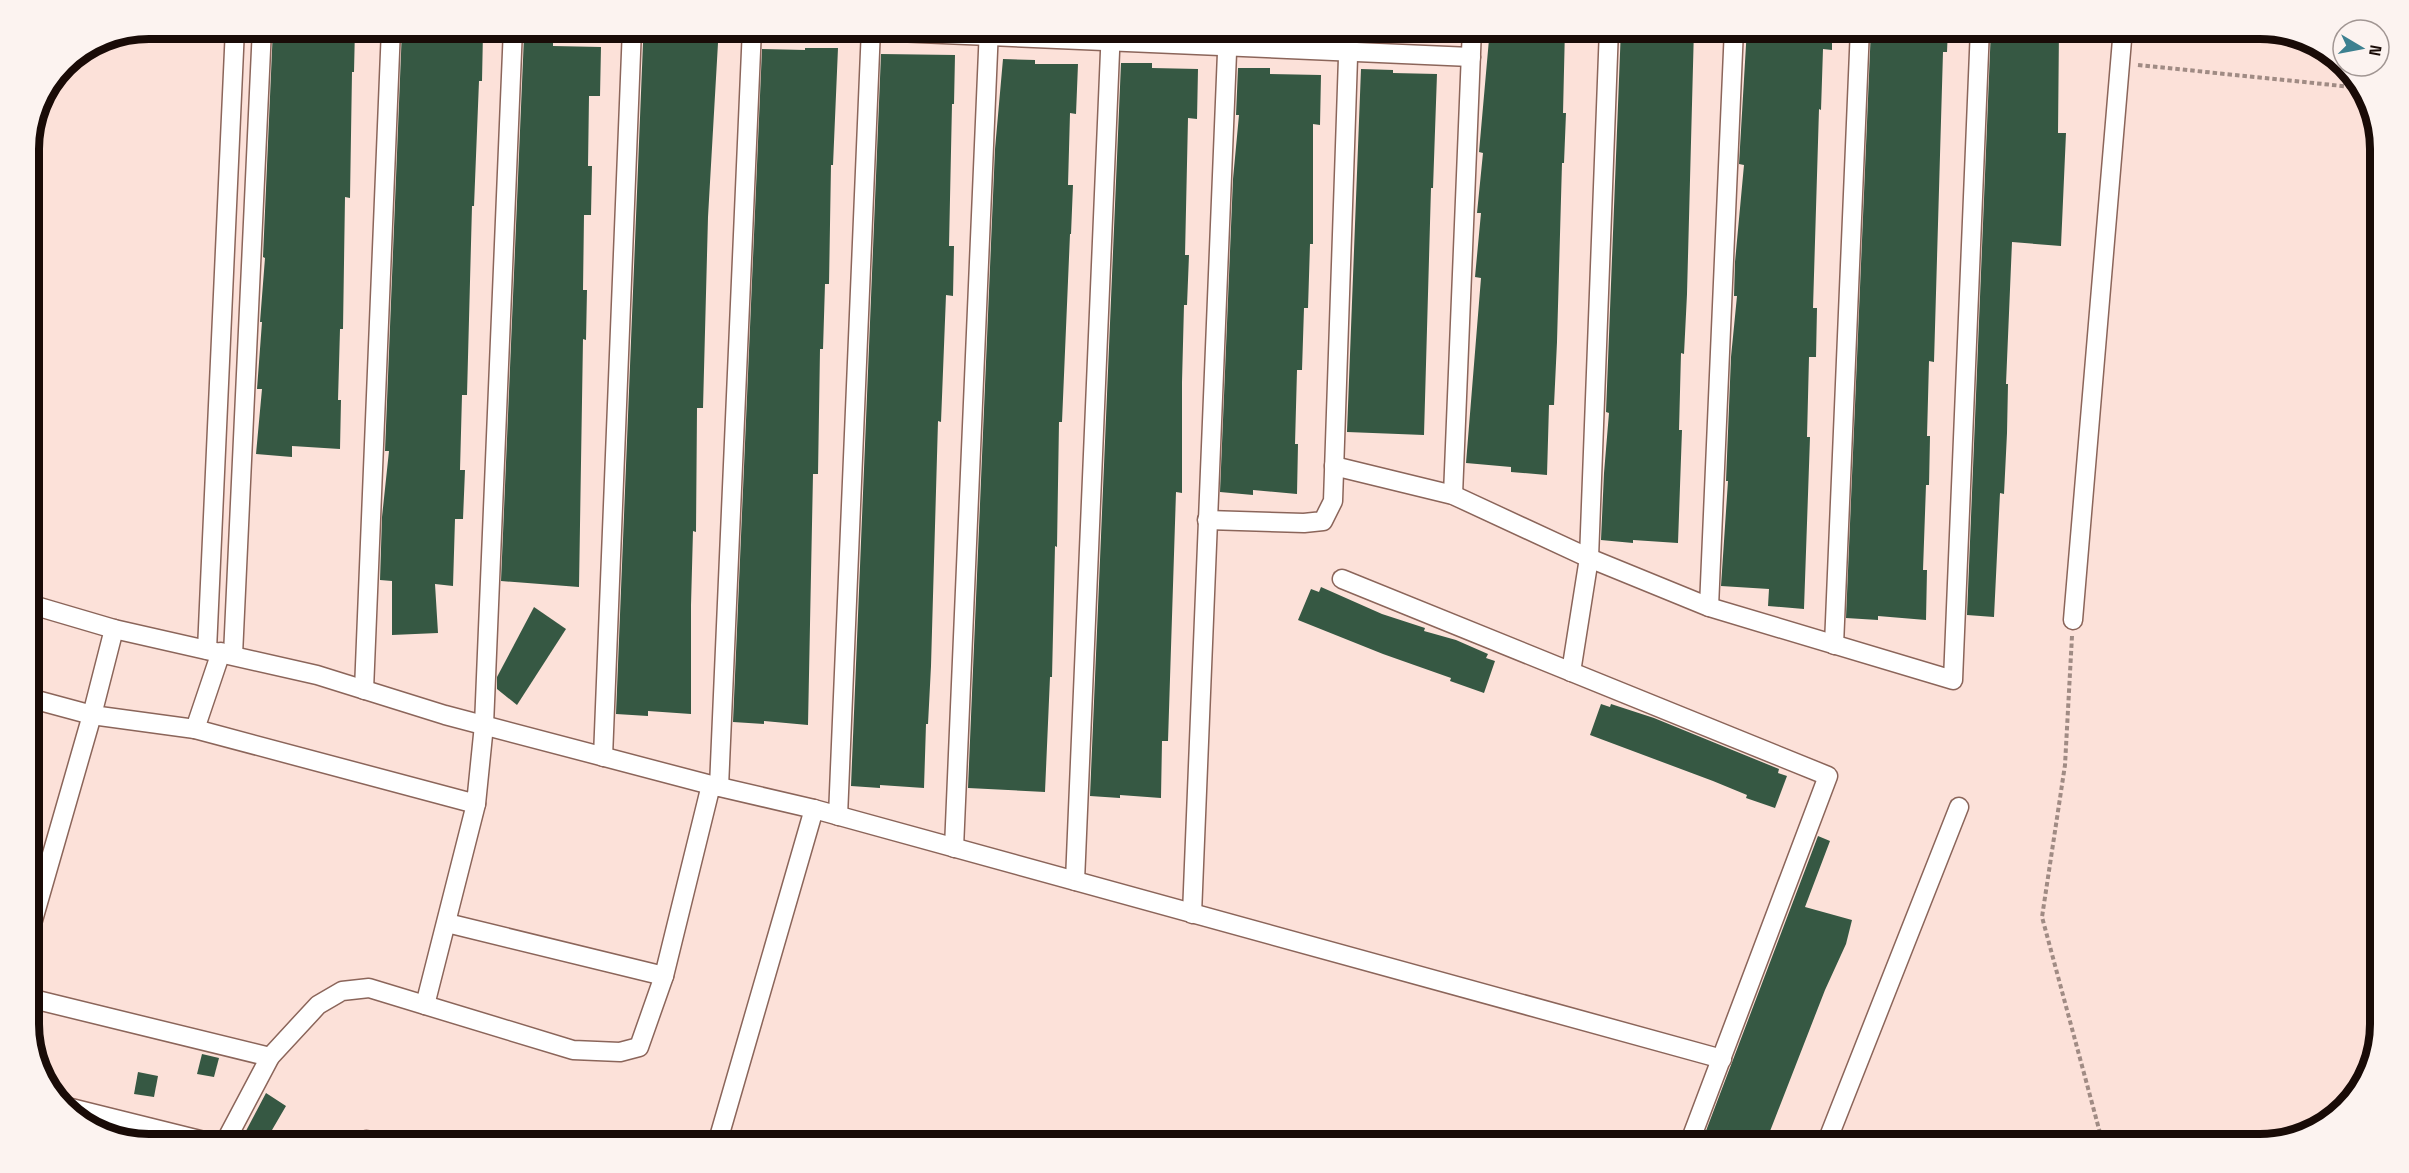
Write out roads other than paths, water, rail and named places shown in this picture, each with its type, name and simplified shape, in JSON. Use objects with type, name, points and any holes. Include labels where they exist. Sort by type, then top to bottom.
[{"type":"street","points":[[220,653],[235,39]]},
{"type":"street","points":[[195,729],[220,653],[261,39]]},
{"type":"street","points":[[364,690],[391,39]]},
{"type":"street","points":[[425,1005],[476,804],[484,725],[513,39]]},
{"type":"street","points":[[603,757],[632,39]]},
{"type":"street","points":[[229,1134],[270,1057],[318,1005],[342,991],[369,988],[573,1050],[620,1052],[639,1047],[664,976],[715,786],[751,39]]},
{"type":"street","points":[[838,816],[871,39]]},
{"type":"street","points":[[954,848],[989,39]]},
{"type":"street","points":[[1075,881],[1111,39]]},
{"type":"street","points":[[1150,39],[1227,47],[1471,57]]},
{"type":"street","points":[[1192,914],[1227,39]]},
{"type":"street","points":[[1207,520],[1304,523],[1323,521],[1332,501],[1349,39]]},
{"type":"street","points":[[1453,495],[1472,39]]},
{"type":"street","points":[[1571,672],[1588,558],[1609,39]]},
{"type":"street","points":[[1709,607],[1734,39]]},
{"type":"street","points":[[1834,645],[1860,39]]},
{"type":"street","points":[[1334,466],[1453,495],[1588,558],[1709,607],[1953,680],[1980,39]]},
{"type":"street","points":[[2073,620],[2122,39]]},
{"type":"street","points":[[1342,579],[1828,776],[1693,1134]]},
{"type":"street","points":[[39,607],[114,629],[317,675],[484,725],[715,786],[813,809],[1722,1059]]},
{"type":"street","points":[[39,899],[114,629]]},
{"type":"street","points":[[39,701],[92,715],[195,729],[476,804]]},
{"type":"street","points":[[1830,1134],[1959,807]]},
{"type":"street","points":[[720,1134],[813,809]]},
{"type":"street","points":[[447,923],[664,976]]},
{"type":"street","points":[[39,1000],[270,1057]]},
{"type":"street","points":[[80,1110],[176,1134]]}]
